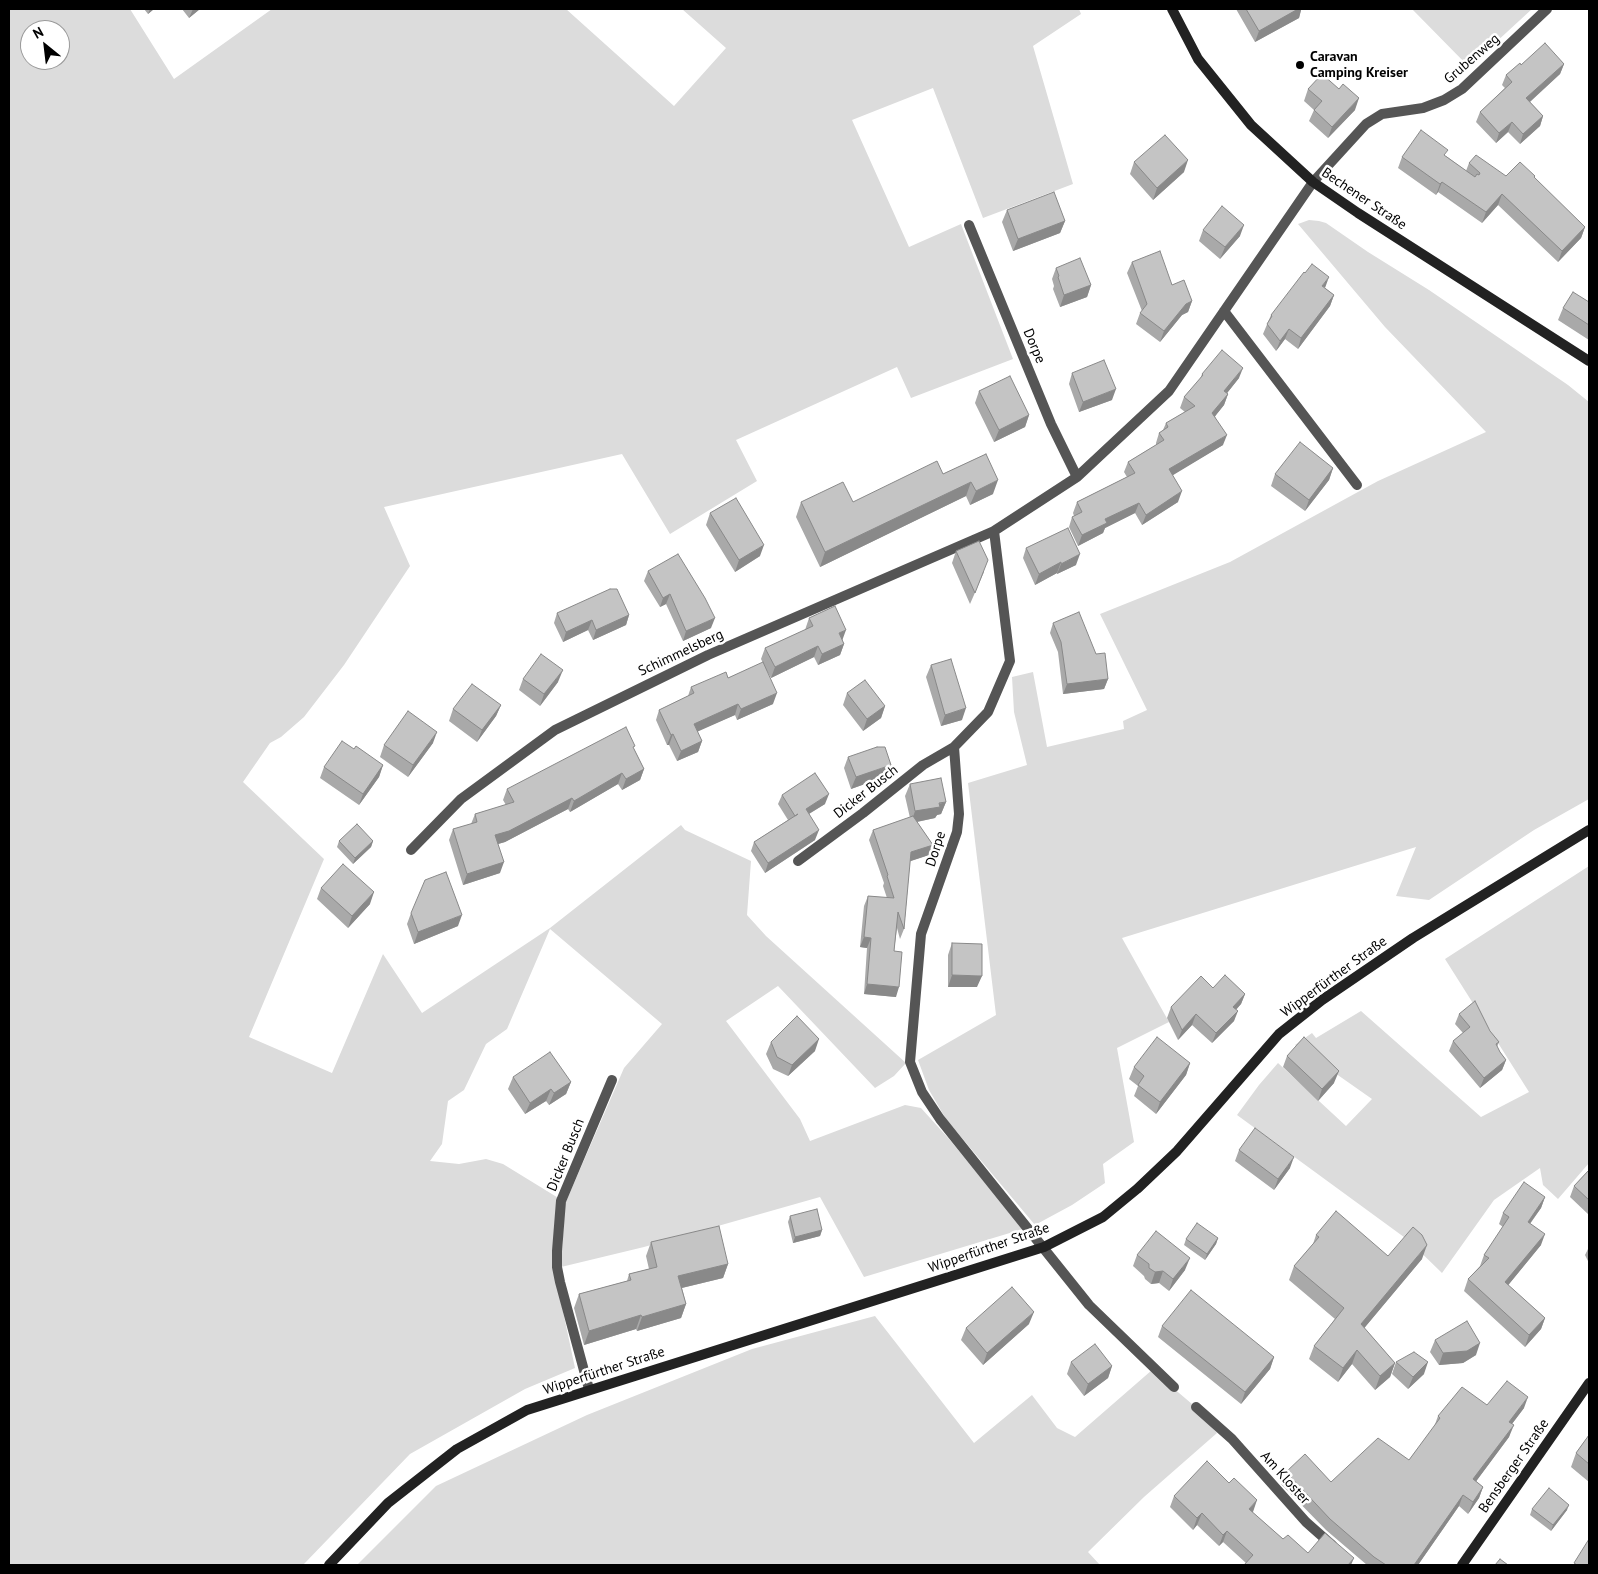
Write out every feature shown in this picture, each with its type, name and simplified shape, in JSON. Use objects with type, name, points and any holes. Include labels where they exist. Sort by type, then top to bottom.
[{"type":"main road","name":"Bechener Straße","points":[[1172,9],[1198,59],[1251,125],[1313,182],[1358,213],[1589,361]]},
{"type":"main road","name":"Wipperfürther Straße","points":[[328,1565],[388,1503],[457,1449],[527,1410],[1044,1247],[1103,1217],[1137,1189],[1177,1151],[1279,1034],[1322,1000],[1413,938],[1589,830]]},
{"type":"main road","name":"Bensberger Straße","points":[[1462,1565],[1589,1383]]},
{"type":"street","name":"Grubenweg","points":[[1313,182],[1366,124],[1382,114],[1430,105],[1444,100],[1462,89],[1548,9]]},
{"type":"street","points":[[954,747],[988,712],[1010,661],[994,531],[1077,477],[1168,391],[1313,182]]},
{"type":"street","name":"Dorpe","points":[[969,225],[1051,424],[1077,477]]},
{"type":"street","points":[[1224,311],[1357,485]]},
{"type":"street","name":"Schimmelsberg","points":[[411,850],[461,799],[555,730],[708,655],[994,531]]},
{"type":"street","name":"Dorpe","points":[[954,747],[959,814],[957,832],[921,934],[910,1062],[922,1092],[940,1118],[1044,1247]]},
{"type":"street","name":"Dicker Busch","points":[[798,861],[863,813],[923,764],[954,747]]},
{"type":"street","name":"Dicker Busch","points":[[589,1390],[560,1282],[557,1268],[557,1251],[562,1202],[612,1080]]},
{"type":"street","points":[[1044,1247],[1089,1305],[1174,1387]]},
{"type":"street","name":"Am Kloster","points":[[1196,1407],[1232,1439],[1306,1522],[1341,1553]]},
{"type":"shaded area","points":[[9,9],[130,9],[174,79],[272,9],[566,9],[674,106],[726,48],[682,9],[1079,9],[1081,14],[1033,46],[1073,184],[983,218],[933,88],[852,120],[909,247],[961,224],[1013,359],[911,398],[897,367],[736,440],[757,481],[670,534],[622,454],[384,507],[410,566],[344,665],[304,717],[281,737],[270,743],[243,782],[324,859],[249,1037],[332,1073],[383,954],[422,1013],[550,928],[681,825],[685,830],[751,861],[747,915],[766,936],[906,1063],[894,1076],[875,1088],[778,986],[726,1021],[800,1119],[810,1141],[905,1105],[921,1108],[950,1140],[1023,1229],[864,1277],[820,1197],[644,1247],[561,1267],[565,1204],[624,1068],[662,1024],[550,929],[507,1029],[486,1044],[464,1090],[448,1101],[442,1144],[430,1161],[459,1164],[486,1159],[503,1164],[560,1199],[557,1283],[575,1368],[525,1389],[410,1454],[303,1565],[9,1565]]},
{"type":"shaded area","points":[[1412,9],[1532,9],[1469,67]]},
{"type":"shaded area","points":[[1309,220],[1326,223],[1429,290],[1568,385],[1589,402],[1589,799],[1534,830],[1429,900],[1396,896],[1416,847],[1122,938],[1169,1022],[1117,1048],[1134,1142],[1103,1164],[1105,1183],[1072,1205],[1035,1225],[946,1119],[929,1090],[918,1060],[996,1015],[968,783],[1027,765],[1014,712],[1012,677],[1033,672],[1047,747],[1124,729],[1123,721],[1147,710],[1100,614],[1230,562],[1378,481],[1486,432],[1385,327],[1298,224]]},
{"type":"shaded area","points":[[1589,866],[1589,1163],[1558,1199],[1543,1185],[1540,1168],[1494,1200],[1442,1273],[1408,1240],[1237,1115],[1278,1063],[1346,1126],[1372,1099],[1295,1045],[1312,1033],[1316,1038],[1361,1011],[1481,1117],[1529,1092],[1445,959]]},
{"type":"shaded area","points":[[875,1316],[974,1443],[1032,1395],[1057,1428],[1075,1437],[1152,1370],[1192,1404],[1217,1433],[1144,1497],[1088,1552],[1100,1565],[357,1565],[436,1486],[587,1415],[752,1349]]},
{"type":"building","points":[[1246,9],[1298,9],[1259,31]]},
{"type":"building","points":[[1545,43],[1564,64],[1526,98],[1543,116],[1523,134],[1512,122],[1499,133],[1480,112],[1512,82],[1506,75],[1520,63],[1521,65]]},
{"type":"building","points":[[1322,74],[1339,89],[1343,84],[1359,98],[1332,127],[1314,110],[1322,101],[1308,89]]},
{"type":"building","points":[[1421,130],[1448,150],[1444,155],[1475,177],[1480,173],[1469,163],[1476,155],[1506,176],[1520,162],[1585,227],[1562,251],[1502,194],[1486,212],[1442,182],[1440,184],[1402,157]]},
{"type":"building","points":[[1165,135],[1188,160],[1157,188],[1134,162]]},
{"type":"building","points":[[1054,192],[1065,221],[1018,239],[1007,210]]},
{"type":"building","points":[[1222,206],[1244,225],[1225,247],[1203,230]]},
{"type":"building","points":[[1160,251],[1172,285],[1184,280],[1192,301],[1186,304],[1164,331],[1140,313],[1147,304],[1132,262]]},
{"type":"building","points":[[1080,258],[1091,285],[1064,295],[1056,268]]},
{"type":"building","points":[[1312,264],[1329,277],[1322,286],[1334,295],[1301,338],[1289,329],[1280,341],[1267,324],[1271,315]]},
{"type":"building","points":[[1573,292],[1589,302],[1589,325],[1563,308]]},
{"type":"building","points":[[1222,350],[1243,368],[1224,391],[1228,394],[1212,413],[1227,435],[1169,469],[1182,491],[1146,515],[1139,503],[1105,519],[1107,523],[1082,535],[1072,517],[1082,512],[1077,502],[1135,473],[1128,462],[1164,440],[1159,433],[1168,427],[1166,423],[1195,406],[1184,397]]},
{"type":"building","points":[[1104,360],[1116,389],[1083,402],[1072,373]]},
{"type":"building","points":[[1010,376],[1029,415],[999,430],[979,391]]},
{"type":"building","points":[[1300,442],[1333,468],[1309,500],[1275,474]]},
{"type":"building","points":[[986,454],[998,480],[976,491],[971,482],[825,552],[801,502],[843,482],[853,502],[937,461],[943,474]]},
{"type":"building","points":[[736,498],[764,545],[739,560],[710,513]]},
{"type":"building","points":[[1068,528],[1080,554],[1039,574],[1026,548]]},
{"type":"building","points":[[979,541],[988,560],[975,593],[956,551]]},
{"type":"building","points":[[678,554],[715,618],[686,631],[670,594],[663,598],[648,571]]},
{"type":"building","points":[[610,589],[617,589],[629,615],[596,630],[592,620],[566,632],[557,613]]},
{"type":"building","points":[[835,606],[846,630],[839,633],[844,644],[822,654],[818,646],[775,667],[765,648],[813,626],[809,618]]},
{"type":"building","points":[[1079,612],[1096,654],[1105,653],[1108,679],[1067,684],[1061,642],[1053,623]]},
{"type":"building","points":[[541,654],[563,670],[544,694],[523,679]]},
{"type":"building","points":[[951,659],[966,708],[945,715],[931,665]]},
{"type":"building","points":[[763,662],[777,693],[741,709],[738,704],[694,724],[702,741],[681,751],[659,710],[694,693],[691,687],[726,672],[728,678]]},
{"type":"building","points":[[865,680],[885,706],[867,719],[847,693]]},
{"type":"building","points":[[472,684],[501,705],[482,730],[453,709]]},
{"type":"building","points":[[408,711],[437,732],[413,765],[384,745]]},
{"type":"building","points":[[626,727],[644,769],[626,779],[622,773],[574,801],[572,798],[509,831],[495,835],[504,862],[467,874],[453,829],[477,822],[475,814],[514,802],[507,789]]},
{"type":"building","points":[[342,741],[354,749],[356,746],[383,765],[363,794],[324,767]]},
{"type":"building","points":[[877,747],[885,747],[891,765],[856,777],[848,757]]},
{"type":"building","points":[[815,773],[829,794],[806,809],[819,830],[768,863],[754,842],[795,816],[782,795]]},
{"type":"building","points":[[941,778],[946,802],[939,803],[940,807],[915,811],[910,784]]},
{"type":"building","points":[[913,816],[933,845],[911,852],[904,929],[898,912],[894,951],[902,952],[899,987],[867,984],[871,938],[864,937],[868,896],[894,898],[873,830]]},
{"type":"building","points":[[357,824],[373,841],[355,858],[339,841]]},
{"type":"building","points":[[343,864],[374,892],[352,916],[321,888]]},
{"type":"building","points":[[446,872],[462,915],[418,932],[411,913],[425,880]]},
{"type":"building","points":[[952,943],[982,944],[982,976],[952,975]]},
{"type":"building","points":[[1225,975],[1245,994],[1233,1007],[1238,1011],[1216,1033],[1196,1014],[1182,1030],[1171,1007],[1201,976],[1213,988]]},
{"type":"building","points":[[1475,1001],[1490,1031],[1499,1042],[1496,1044],[1506,1060],[1484,1078],[1453,1041],[1470,1027],[1459,1014]]},
{"type":"building","points":[[797,1016],[819,1039],[792,1065],[777,1057],[771,1042]]},
{"type":"building","points":[[1157,1037],[1190,1063],[1160,1102],[1138,1085],[1144,1076],[1134,1067]]},
{"type":"building","points":[[1304,1037],[1339,1071],[1322,1089],[1287,1056]]},
{"type":"building","points":[[550,1052],[571,1082],[554,1093],[551,1089],[530,1103],[513,1077]]},
{"type":"building","points":[[1255,1128],[1294,1157],[1278,1179],[1239,1150]]},
{"type":"building","points":[[1589,1170],[1589,1200],[1574,1186]]},
{"type":"building","points":[[1524,1182],[1545,1197],[1528,1222],[1545,1234],[1505,1282],[1545,1318],[1529,1335],[1468,1279],[1489,1258],[1484,1255],[1509,1217],[1503,1213]]},
{"type":"building","points":[[817,1209],[822,1230],[795,1237],[790,1216]]},
{"type":"building","points":[[1336,1211],[1388,1256],[1413,1227],[1422,1235],[1427,1245],[1361,1324],[1395,1363],[1380,1376],[1357,1350],[1343,1368],[1314,1346],[1344,1308],[1294,1266],[1319,1237],[1316,1235]]},
{"type":"building","points":[[1197,1223],[1218,1238],[1207,1254],[1186,1239]]},
{"type":"building","points":[[719,1226],[728,1264],[678,1276],[686,1304],[589,1331],[579,1294],[631,1280],[629,1274],[657,1267],[651,1242]]},
{"type":"building","points":[[1156,1231],[1190,1258],[1173,1279],[1163,1271],[1155,1272],[1149,1268],[1149,1264],[1137,1255]]},
{"type":"building","points":[[1012,1287],[1034,1312],[987,1353],[966,1328]]},
{"type":"building","points":[[1191,1290],[1274,1357],[1245,1392],[1162,1326]]},
{"type":"building","points":[[1467,1321],[1480,1343],[1467,1351],[1443,1353],[1435,1340]]},
{"type":"building","points":[[1095,1344],[1112,1366],[1088,1384],[1071,1362]]},
{"type":"building","points":[[1414,1352],[1428,1362],[1413,1377],[1396,1362]]},
{"type":"building","points":[[1507,1381],[1528,1397],[1509,1422],[1514,1425],[1473,1479],[1483,1487],[1473,1502],[1463,1495],[1414,1565],[1386,1565],[1374,1557],[1330,1519],[1286,1472],[1305,1454],[1331,1482],[1378,1438],[1409,1460],[1440,1418],[1438,1416],[1462,1387],[1487,1405]]},
{"type":"building","points":[[1589,1435],[1589,1464],[1576,1453]]},
{"type":"building","points":[[1207,1461],[1229,1483],[1234,1478],[1257,1500],[1249,1509],[1283,1539],[1288,1535],[1308,1553],[1325,1533],[1354,1558],[1348,1565],[1244,1565],[1253,1555],[1227,1531],[1223,1535],[1202,1513],[1197,1518],[1174,1496]]},
{"type":"building","points":[[1549,1488],[1569,1505],[1553,1525],[1532,1509]]},
{"type":"building","points":[[1589,1539],[1589,1565],[1577,1565],[1574,1563]]},
{"type":"building","points":[[1500,1559],[1508,1565],[1495,1565]]},
{"type":"place","name":"Caravan Camping Kreiser","points":[[1300,65]]}]
